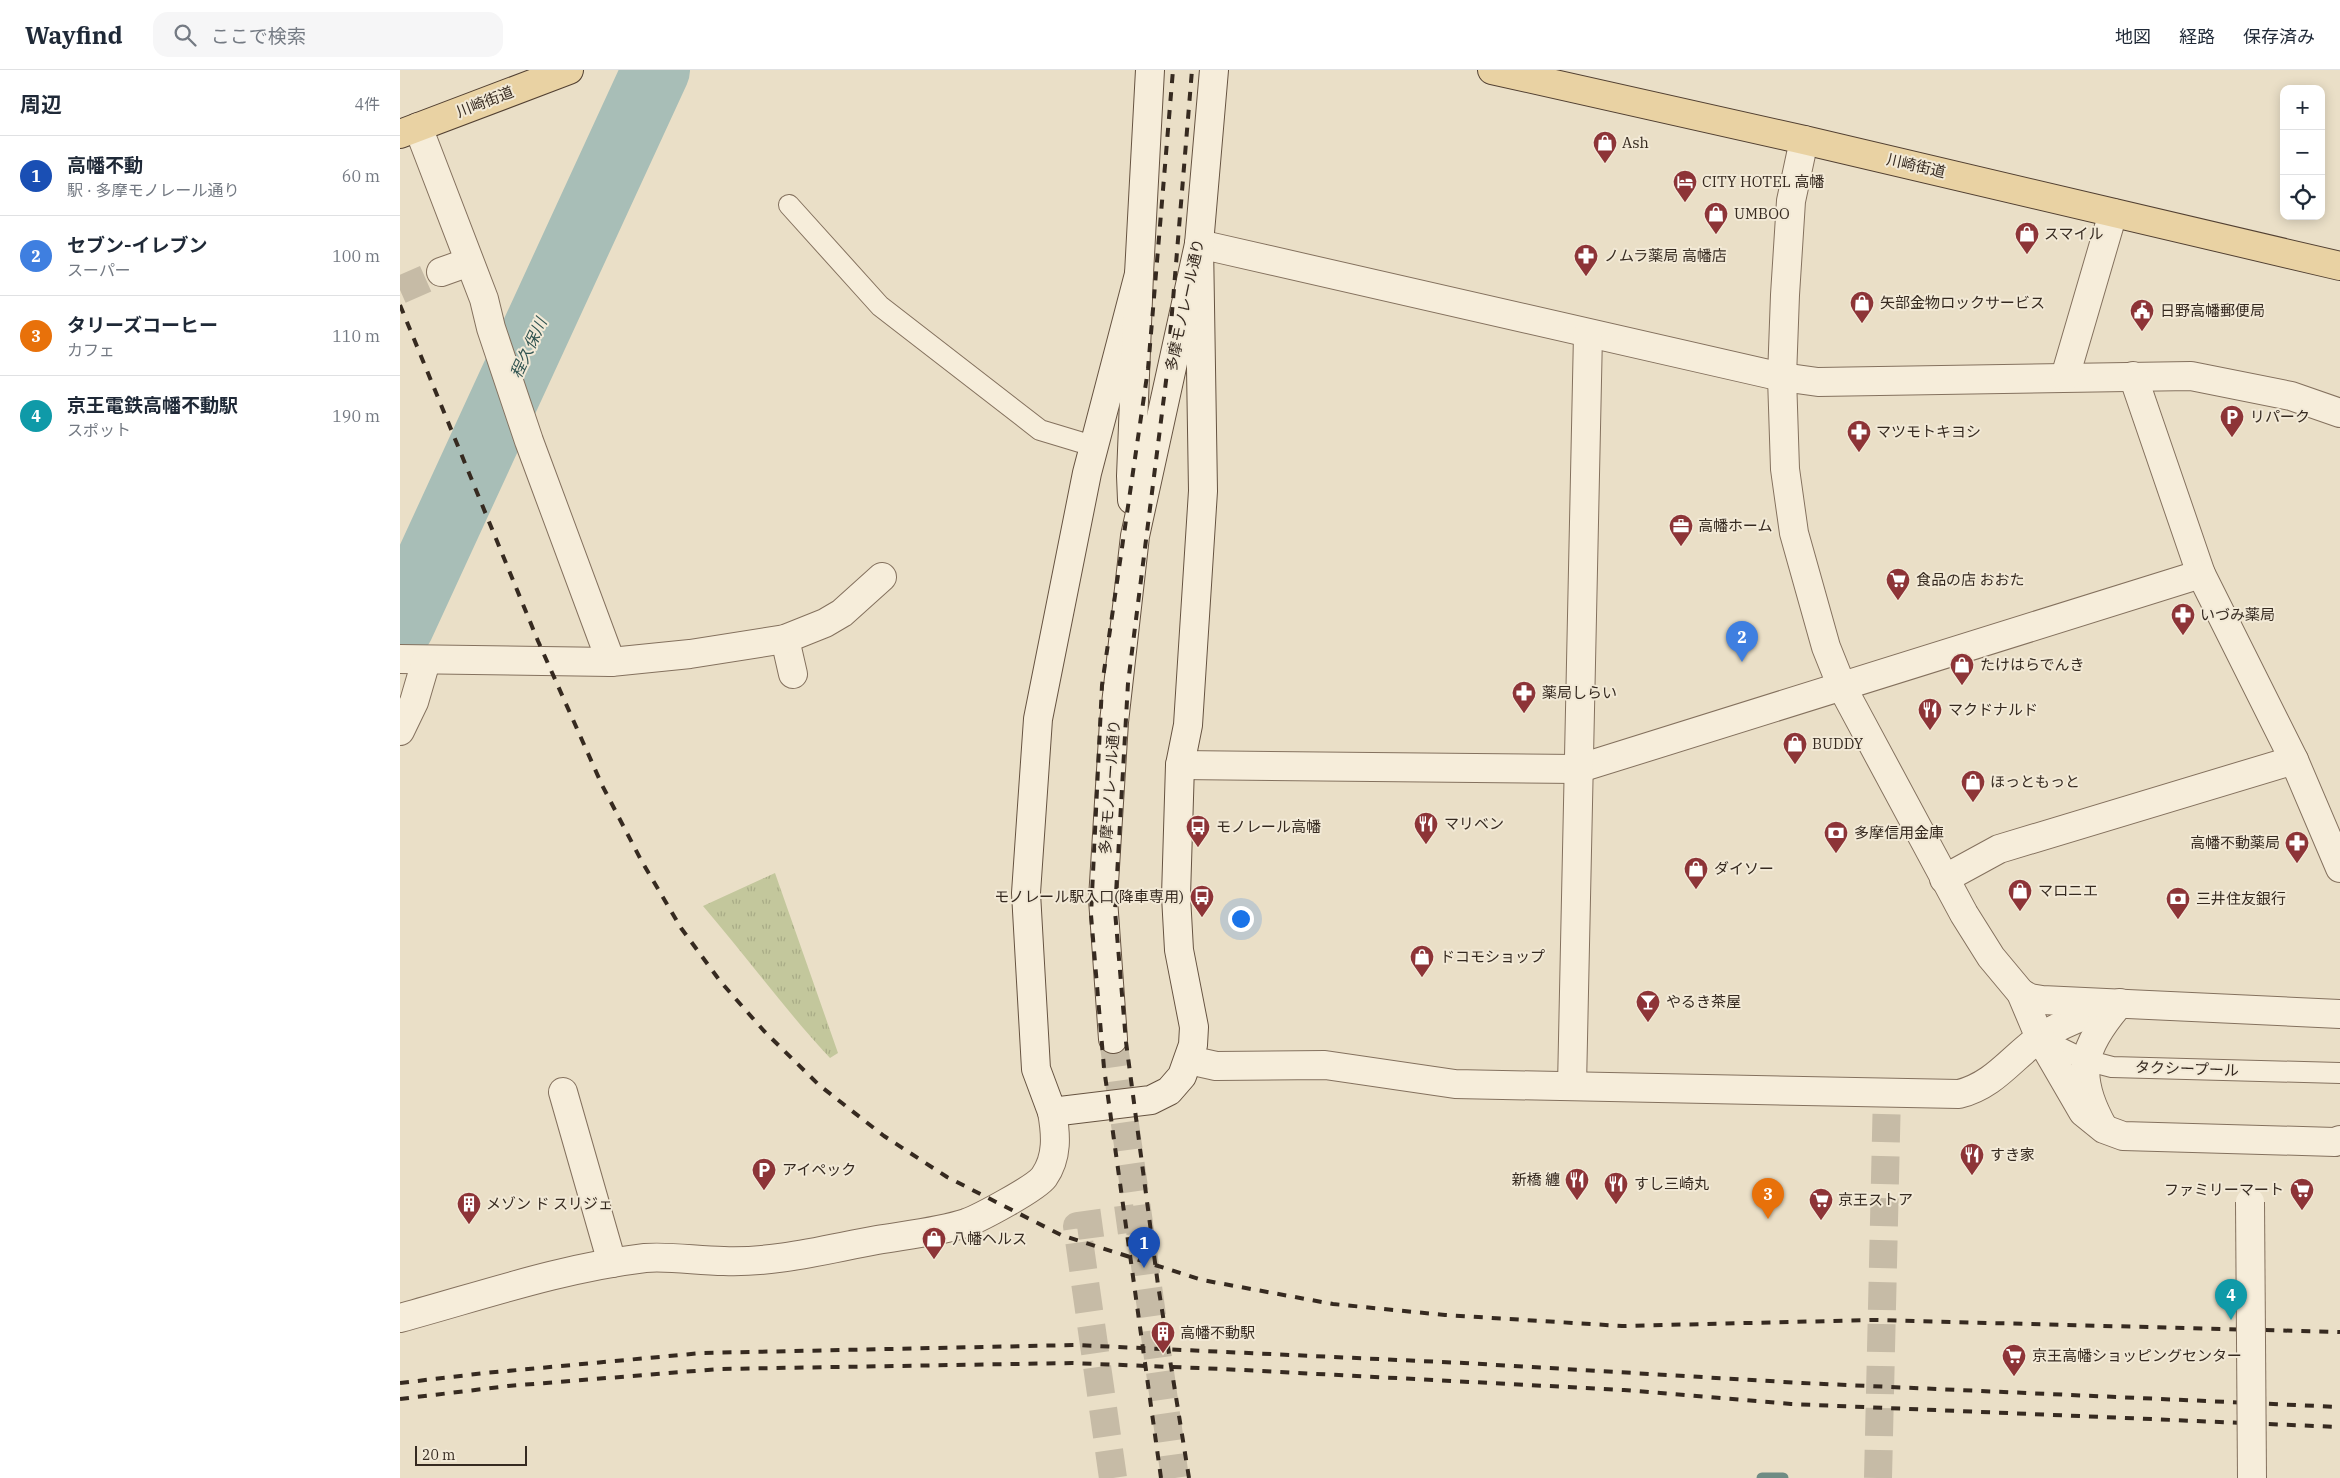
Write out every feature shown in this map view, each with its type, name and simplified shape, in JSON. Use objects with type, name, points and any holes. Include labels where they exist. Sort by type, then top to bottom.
[{"type":"main road","name":"川崎街道","points":[[1492,70],[1804,140],[2340,266]]},
{"type":"main road","name":"川崎街道","points":[[409,131],[559,72]]},
{"type":"street","name":"多摩モノレール通り","points":[[1134,536],[1131,476],[1150,70]]},
{"type":"street","name":"多摩モノレール通り","points":[[1114,1038],[1103,899],[1114,722],[1134,536],[1199,244],[1214,70]]},
{"type":"street","points":[[409,131],[484,299],[491,328],[530,441],[612,662]]},
{"type":"street","points":[[1804,140],[1791,201],[1782,377],[1785,469],[1794,532],[1826,647],[1842,687],[1944,879],[1991,957],[2020,993],[2040,1038],[2083,1112],[2104,1129],[2123,1136],[2335,1142],[2340,1140]]},
{"type":"street","points":[[2065,377],[2113,213]]},
{"type":"street","points":[[1052,1112],[1151,1100],[1169,1091],[1182,1076],[1189,1060],[1194,1027],[1179,950],[1176,896],[1180,765],[1188,725],[1203,491],[1199,244],[1782,377],[1818,382],[2191,376],[2290,396],[2340,413]]},
{"type":"street","points":[[442,272],[469,262]]},
{"type":"street","points":[[400,1318],[553,1275],[612,1263],[647,1258],[725,1262],[781,1258],[967,1223],[1030,1188],[1042,1179],[1051,1164],[1056,1135],[1052,1112],[1036,1069],[1026,893],[1038,719],[1093,446],[1139,274]]},
{"type":"street","points":[[1572,1086],[1577,770],[1588,334]]},
{"type":"street","points":[[2133,376],[2202,574],[2294,760],[2340,868]]},
{"type":"street","points":[[1180,765],[1577,770],[2202,574]]},
{"type":"street","points":[[400,731],[414,702],[413,660],[612,662],[690,654],[785,639],[833,618],[882,577]]},
{"type":"street","points":[[785,639],[793,674]]},
{"type":"street","points":[[1944,879],[1999,849],[2294,760]]},
{"type":"street","points":[[2020,993],[2030,998],[2042,1000],[2340,1014]]},
{"type":"street","points":[[1189,1060],[1216,1066],[1325,1064],[1455,1084],[1959,1094],[1985,1085],[2040,1038],[2080,1016],[2120,1004]]},
{"type":"street","points":[[2104,1129],[2091,1105],[2085,1084],[2085,1060],[2092,1040],[2120,1004]]},
{"type":"street","points":[[563,1092],[612,1263]]},
{"type":"street","points":[[2250,1202],[2252,1478]]},
{"type":"lane","points":[[789,205],[880,306],[1040,430],[1093,446]]},
{"type":"lane","name":"タクシープール","points":[[2040,1038],[2085,1060],[2112,1067],[2340,1073]]},
{"type":"green space","points":[[775,873],[838,1053],[830,1058],[797,1021],[703,906]]},
{"type":"waterway","name":"程久保川","points":[[400,626],[656,70]]},
{"type":"waterway","points":[[1762,1478],[1783,1478]]},
{"type":"tunnel","points":[[400,290],[441,272]]},
{"type":"tunnel","points":[[1113,1039],[1175,1478]]},
{"type":"tunnel","points":[[1878,1478],[1887,1093]]},
{"type":"tunnel","points":[[1113,1478],[1077,1226],[1135,1218]]},
{"type":"railway","points":[[1161,1478],[1104,1068],[1091,915],[1102,685],[1148,369],[1173,70]]},
{"type":"railway","points":[[1189,1478],[1158,1285],[1126,1042],[1115,911],[1128,683],[1167,373],[1192,70]]},
{"type":"railway","points":[[400,305],[538,641],[602,785],[641,860],[681,928],[720,981],[764,1031],[819,1085],[884,1136],[947,1177],[1061,1235],[1202,1280],[1333,1304],[1445,1315],[1622,1326],[1874,1320],[2340,1332]]},
{"type":"railway","points":[[400,1383],[485,1373],[702,1353],[1075,1345],[1464,1363],[1802,1383],[2340,1407]]},
{"type":"railway","points":[[400,1399],[508,1386],[719,1369],[1072,1363],[1624,1390],[1791,1404],[2340,1427]]},
{"type":"place","name":"Ash","points":[[1605,164]]},
{"type":"place","name":"CITY HOTEL 高幡","points":[[1685,203]]},
{"type":"place","name":"UMBOO","points":[[1716,235]]},
{"type":"place","name":"スマイル","points":[[2027,255]]},
{"type":"place","name":"ノムラ薬局 高幡店","points":[[1586,277]]},
{"type":"place","name":"矢部金物ロックサービス","points":[[1862,324]]},
{"type":"place","name":"日野高幡郵便局","points":[[2142,332]]},
{"type":"place","name":"リパーク","points":[[2232,438]]},
{"type":"place","name":"マツモトキヨシ","points":[[1859,453]]},
{"type":"place","name":"高幡ホーム","points":[[1681,547]]},
{"type":"place","name":"食品の店 おおた","points":[[1898,601]]},
{"type":"place","name":"いづみ薬局","points":[[2183,636]]},
{"type":"place","name":"セブン-イレブン","points":[[1742,662]]},
{"type":"place","name":"たけはらでんき","points":[[1962,686]]},
{"type":"place","name":"薬局しらい","points":[[1524,714]]},
{"type":"place","name":"マクドナルド","points":[[1930,731]]},
{"type":"place","name":"BUDDY","points":[[1795,765]]},
{"type":"place","name":"ほっともっと","points":[[1973,803]]},
{"type":"place","name":"マリベン","points":[[1426,845]]},
{"type":"place","name":"モノレール高幡","points":[[1198,848]]},
{"type":"place","name":"多摩信用金庫","points":[[1836,854]]},
{"type":"place","name":"高幡不動薬局","points":[[2297,864]]},
{"type":"place","name":"ダイソー","points":[[1696,890]]},
{"type":"place","name":"マロニエ","points":[[2020,912]]},
{"type":"place","name":"モノレール駅入口(降車専用)","points":[[1202,918]]},
{"type":"place","name":"三井住友銀行","points":[[2178,920]]},
{"type":"place","name":"ドコモショップ","points":[[1422,978]]},
{"type":"place","name":"やるき茶屋","points":[[1648,1023]]},
{"type":"place","name":"すき家","points":[[1972,1176]]},
{"type":"place","name":"アイペック","points":[[764,1191]]},
{"type":"place","name":"新橋 纏","points":[[1577,1201]]},
{"type":"place","name":"すし三崎丸","points":[[1616,1205]]},
{"type":"place","name":"ファミリーマート","points":[[2302,1211]]},
{"type":"place","name":"タリーズコーヒー","points":[[1768,1219]]},
{"type":"place","name":"京王ストア","points":[[1821,1221]]},
{"type":"place","name":"メゾン ド スリジェ","points":[[469,1225]]},
{"type":"place","name":"八幡ヘルス","points":[[934,1260]]},
{"type":"place","name":"高幡不動","points":[[1144,1268]]},
{"type":"place","name":"京王電鉄高幡不動駅","points":[[2231,1320]]},
{"type":"place","name":"高幡不動駅","points":[[1163,1354]]},
{"type":"place","name":"京王高幡ショッピングセンター","points":[[2014,1377]]}]
